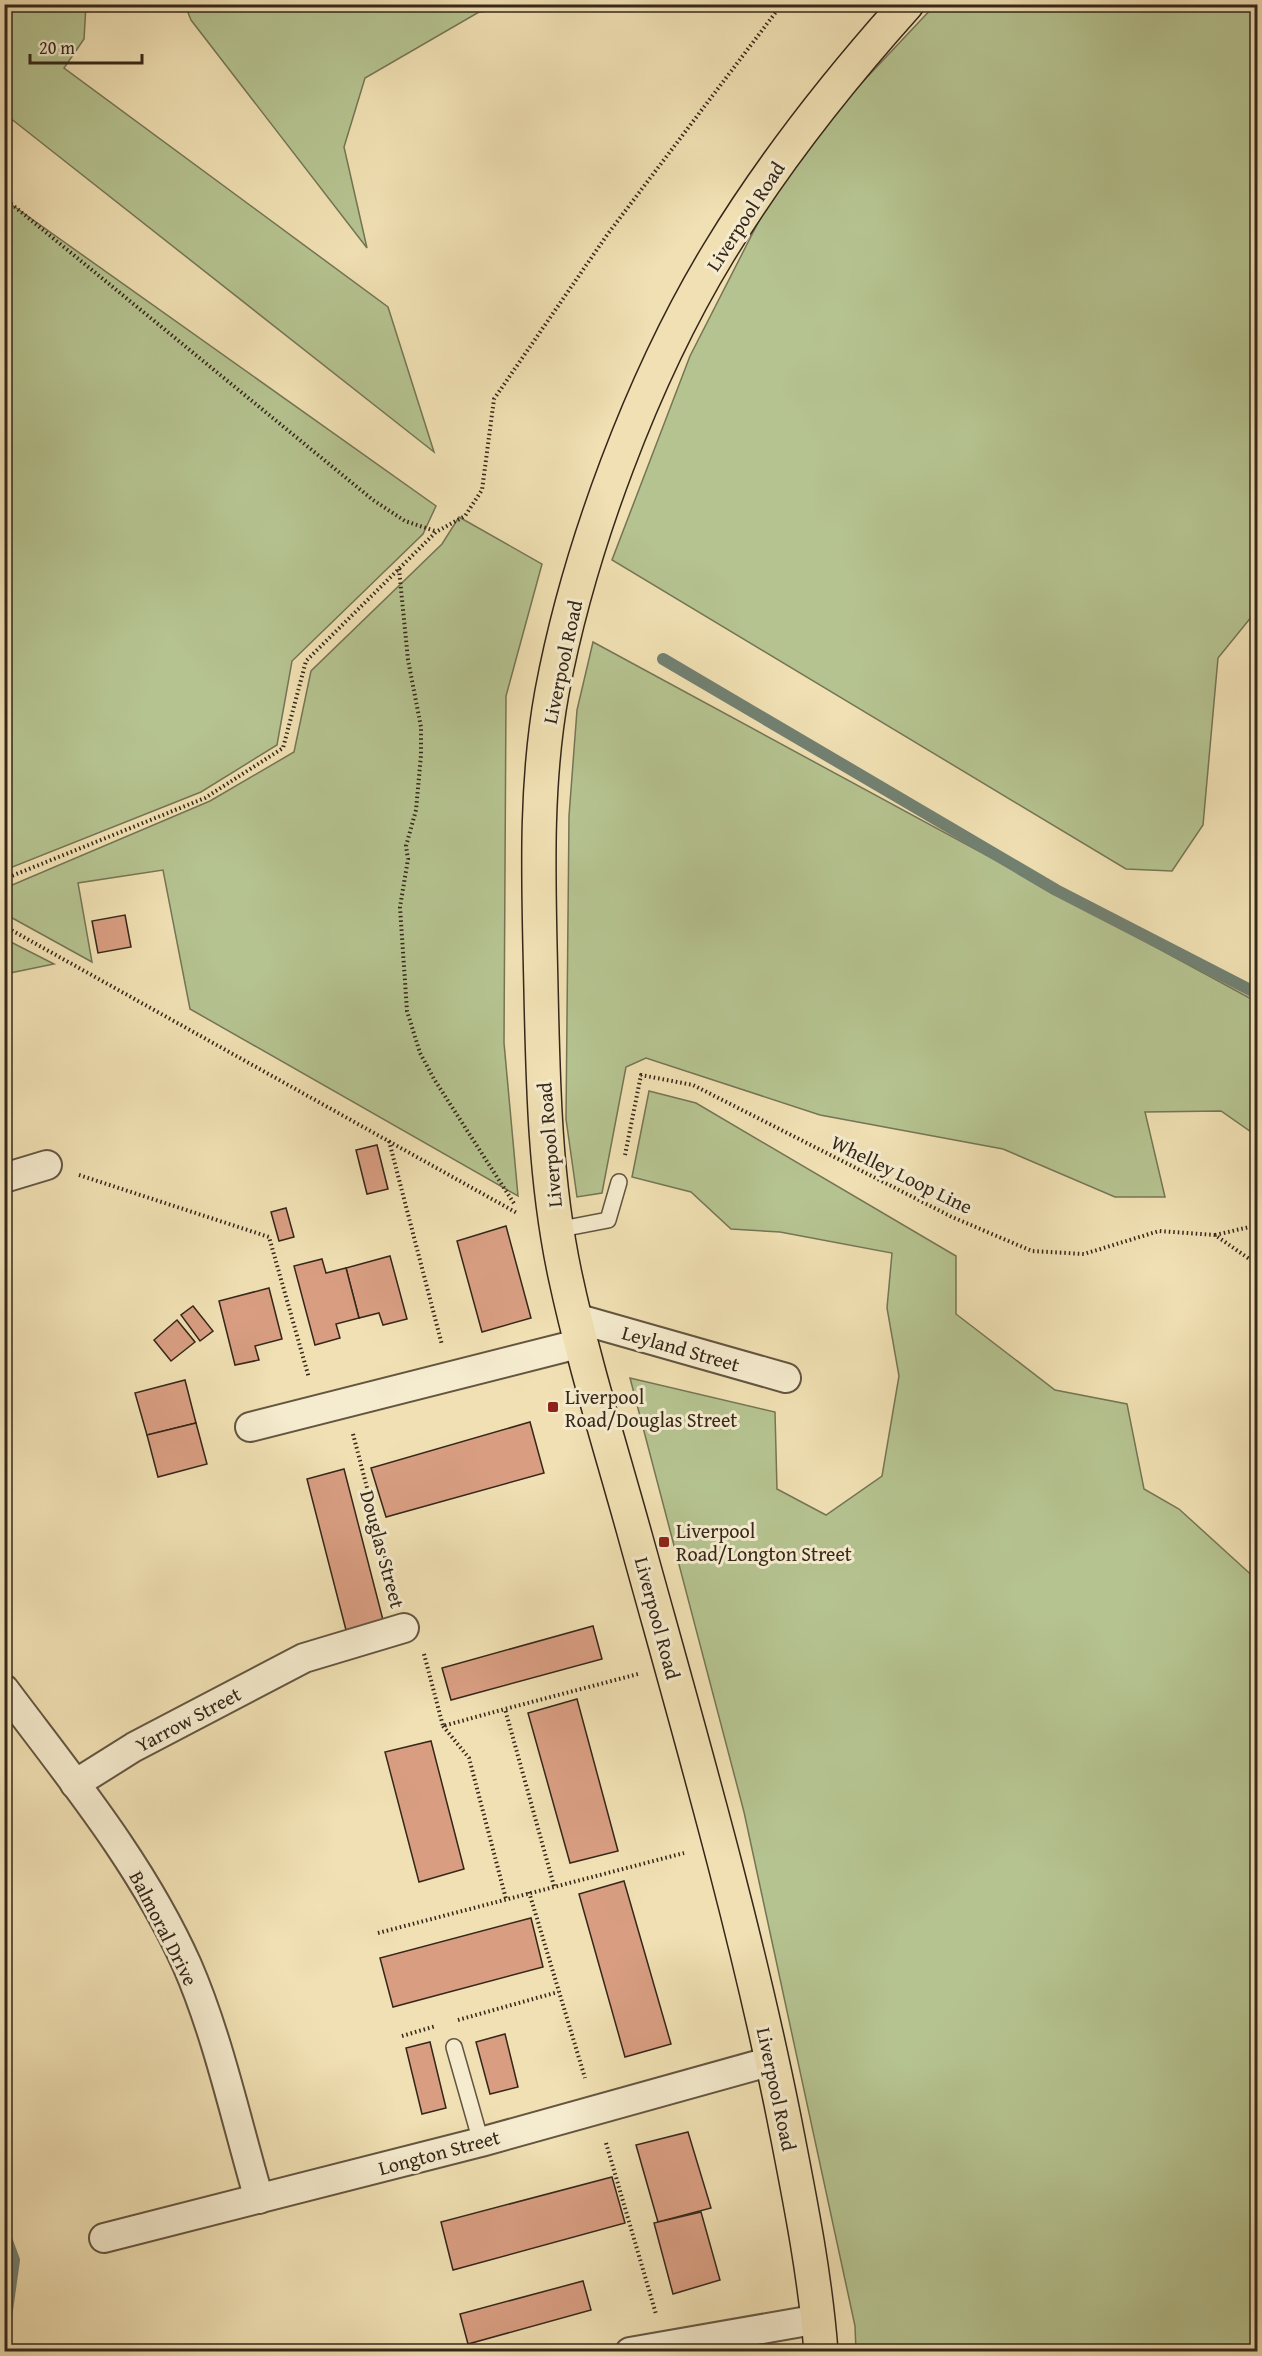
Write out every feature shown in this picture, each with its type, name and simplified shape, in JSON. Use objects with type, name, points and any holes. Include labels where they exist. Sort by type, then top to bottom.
[{"type":"main road","name":"Liverpool Road","points":[[821,2352],[819,2319],[794,2171],[772,2061],[720,1844],[578,1330],[556,1230],[543,1084],[539,839],[543,761],[552,696],[568,622],[607,496],[644,404],[683,316],[720,250],[771,174],[818,110],[907,4]]},
{"type":"street","points":[[4,1178],[47,1165]]},
{"type":"street","points":[[250,1427],[451,1378],[578,1330]]},
{"type":"street","name":"Leyland Street","points":[[578,1330],[786,1378]]},
{"type":"street","name":"Douglas Street","points":[[304,1658],[404,1628]]},
{"type":"street","name":"Yarrow Street","points":[[75,1784],[134,1748],[304,1658]]},
{"type":"street","name":"Balmoral Drive","points":[[4,1689],[139,1874],[187,1966],[204,2011],[260,2199]]},
{"type":"street","name":"Longton Street","points":[[104,2238],[481,2142],[772,2061]]},
{"type":"street","points":[[630,2352],[819,2319]]},
{"type":"lane","points":[[556,1230],[608,1220],[620,1182]]},
{"type":"lane","points":[[454,2047],[481,2142]]},
{"type":"path","points":[[4,879],[205,798],[283,748],[306,661],[436,532],[465,516],[482,490],[494,399],[607,235],[782,4]]},
{"type":"path","points":[[4,198],[372,500],[405,521],[436,532]]},
{"type":"path","points":[[4,926],[522,1216],[434,1078],[420,1053],[407,1011],[400,907],[408,859],[406,846],[416,810],[421,727],[408,660],[399,568]]},
{"type":"path","name":"Whelley Loop Line","points":[[620,1182],[641,1075],[693,1085],[952,1217],[1032,1251],[1084,1254],[1159,1231],[1215,1235]]},
{"type":"path","points":[[389,1141],[451,1378]]},
{"type":"path","points":[[47,1165],[269,1237],[318,1410]]},
{"type":"path","points":[[1215,1235],[1257,1224]]},
{"type":"path","points":[[1215,1235],[1257,1265]]},
{"type":"path","name":"Douglas Street","points":[[345,1404],[404,1628]]},
{"type":"path","points":[[404,1628],[416,1625],[443,1725],[469,1758],[506,1899]]},
{"type":"path","points":[[443,1725],[671,1666]]},
{"type":"path","points":[[505,1710],[554,1886]]},
{"type":"path","points":[[378,1933],[720,1844]]},
{"type":"path","points":[[529,1892],[558,1992],[621,2189],[664,2345]]},
{"type":"path","points":[[402,2036],[558,1992]]},
{"type":"green space","points":[[4,5],[86,5],[84,39],[64,68],[388,307],[434,452],[5,114]]},
{"type":"green space","points":[[185,5],[546,5],[479,12],[365,78],[344,147],[367,248],[191,20]]},
{"type":"green space","points":[[935,5],[1257,5],[1257,610],[1218,658],[1203,825],[1172,871],[1126,869],[612,560],[690,356],[791,158]]},
{"type":"green space","points":[[5,200],[436,506],[423,534],[292,661],[277,745],[201,792],[5,870]]},
{"type":"green space","points":[[459,517],[542,564],[506,696],[504,1043],[518,1196],[190,1009],[163,870],[78,883],[92,962],[5,914],[5,888],[210,801],[294,752],[311,671],[442,544]]},
{"type":"green space","points":[[593,642],[1257,1002],[1257,1136],[1221,1111],[1145,1112],[1165,1197],[1115,1197],[1003,1149],[820,1115],[646,1058],[626,1067],[602,1193],[577,1197],[566,1119],[569,816],[577,710]]},
{"type":"green space","points":[[5,939],[54,964],[5,974]]},
{"type":"green space","points":[[649,1091],[696,1103],[956,1256],[956,1314],[1055,1390],[1127,1404],[1144,1489],[1179,1509],[1257,1580],[1257,2351],[856,2351],[855,2326],[744,1812],[630,1378],[775,1412],[777,1489],[826,1515],[882,1476],[899,1376],[887,1308],[892,1253],[780,1232],[731,1229],[691,1192],[632,1177]]},
{"type":"building","points":[[125,915],[131,947],[98,953],[92,921]]},
{"type":"building","points":[[377,1145],[388,1189],[367,1194],[356,1150]]},
{"type":"building","points":[[286,1208],[294,1237],[279,1241],[271,1212]]},
{"type":"building","points":[[506,1226],[531,1318],[482,1332],[457,1241]]},
{"type":"building","points":[[390,1256],[407,1319],[383,1325],[379,1313],[359,1318],[346,1268]]},
{"type":"building","points":[[322,1259],[326,1273],[346,1268],[359,1318],[336,1324],[340,1338],[315,1345],[294,1266]]},
{"type":"building","points":[[269,1288],[282,1339],[255,1346],[259,1360],[235,1365],[219,1301]]},
{"type":"building","points":[[193,1306],[213,1331],[200,1341],[181,1315]]},
{"type":"building","points":[[177,1320],[195,1342],[171,1361],[154,1340]]},
{"type":"building","points":[[185,1380],[196,1423],[147,1435],[135,1393]]},
{"type":"building","points":[[530,1422],[544,1473],[386,1517],[371,1468]]},
{"type":"building","points":[[196,1423],[207,1464],[158,1477],[147,1435]]},
{"type":"building","points":[[344,1469],[383,1620],[346,1630],[307,1479]]},
{"type":"building","points":[[593,1626],[602,1659],[451,1700],[442,1668]]},
{"type":"building","points":[[577,1699],[618,1851],[570,1863],[528,1713]]},
{"type":"building","points":[[431,1741],[464,1869],[419,1882],[385,1752]]},
{"type":"building","points":[[624,1881],[671,2044],[625,2057],[579,1894]]},
{"type":"building","points":[[531,1918],[543,1967],[393,2007],[380,1958]]},
{"type":"building","points":[[505,2034],[518,2087],[490,2094],[476,2042]]},
{"type":"building","points":[[430,2042],[446,2108],[422,2114],[406,2048]]},
{"type":"building","points":[[688,2132],[711,2208],[658,2222],[636,2145]]},
{"type":"building","points":[[612,2177],[625,2223],[453,2270],[441,2222]]},
{"type":"building","points":[[701,2212],[720,2280],[673,2294],[654,2223]]},
{"type":"building","points":[[583,2281],[591,2310],[468,2344],[460,2314]]},
{"type":"waterway","points":[[663,659],[1056,890],[1258,994]]},
{"type":"waterway","points":[[4,2233],[14,2260],[4,2332]]},
{"type":"place","name":"Liverpool Road/Douglas Street","points":[[553,1407]]},
{"type":"place","name":"Liverpool Road/Longton Street","points":[[664,1542]]}]
